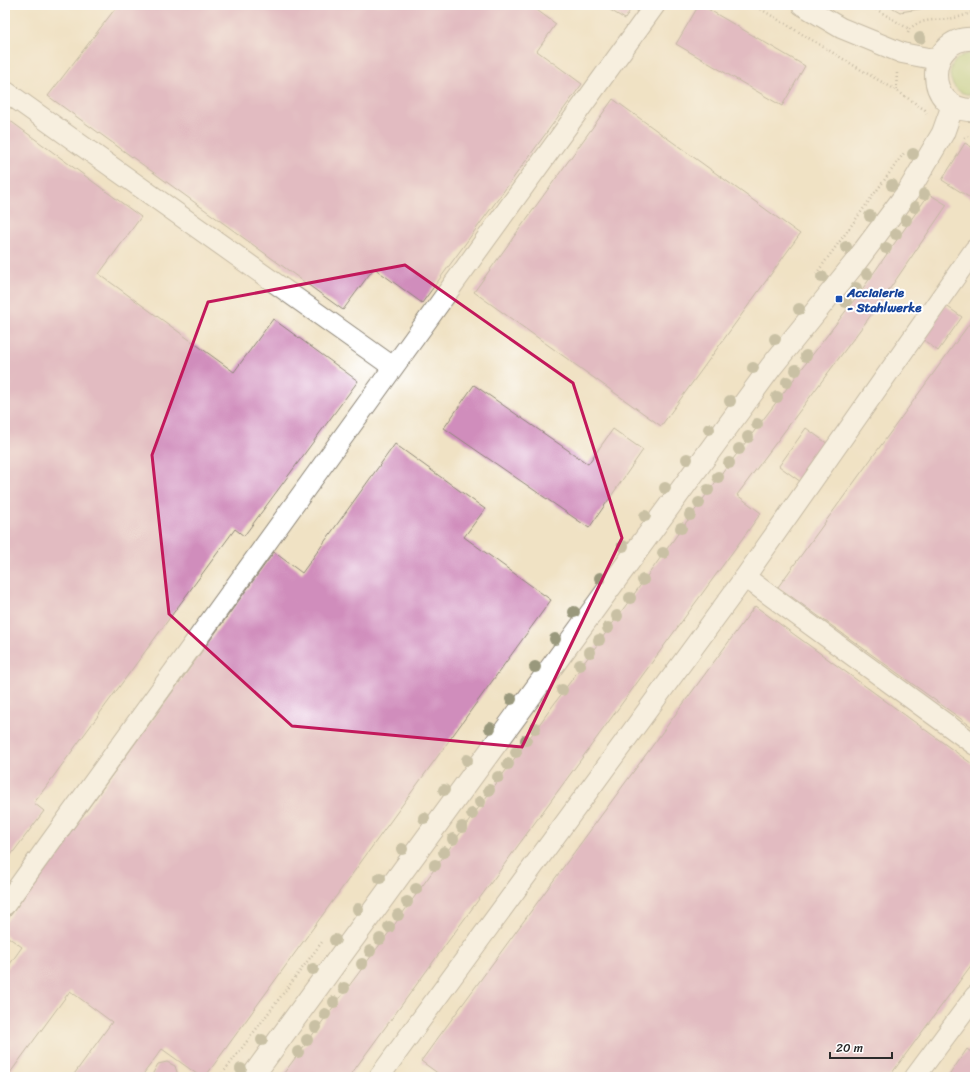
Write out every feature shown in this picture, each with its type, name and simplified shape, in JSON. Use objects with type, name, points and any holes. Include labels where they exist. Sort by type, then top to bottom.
[{"type":"main road","points":[[975,39],[959,41],[946,48],[938,60],[935,73],[937,86],[943,97],[953,105],[963,109],[975,110]]},
{"type":"main road","points":[[252,1077],[771,367],[855,263],[908,192],[943,133],[953,105]]},
{"type":"street","points":[[5,905],[654,5]]},
{"type":"street","points":[[802,5],[841,28],[902,53],[938,60]]},
{"type":"street","points":[[5,91],[393,367]]},
{"type":"street","points":[[379,1077],[745,576],[975,249]]},
{"type":"street","points":[[745,576],[975,745]]},
{"type":"street","points":[[915,1077],[975,996]]},
{"type":"path","points":[[754,5],[896,90],[925,110],[928,117]]},
{"type":"path","points":[[869,5],[909,29],[918,23],[954,18],[975,11]]},
{"type":"highlighted area","points":[[405,265],[573,383],[622,538],[522,747],[292,726],[169,614],[152,455],[208,302]]},
{"type":"green space","points":[[973,53],[975,54],[975,94],[965,94],[958,90],[953,84],[950,76],[951,69],[955,61],[962,56]]},
{"type":"building","points":[[118,5],[530,5],[556,24],[537,51],[582,84],[422,303],[374,268],[343,310],[48,96]]},
{"type":"building","points":[[602,5],[633,5],[625,19]]},
{"type":"building","points":[[699,5],[805,66],[782,106],[676,44]]},
{"type":"building","points":[[888,5],[938,5],[938,6],[900,12]]},
{"type":"building","points":[[613,99],[800,234],[661,426],[474,292]]},
{"type":"building","points":[[5,117],[141,217],[99,274],[234,372],[273,319],[358,381],[244,536],[235,529],[34,803],[44,811],[5,863]]},
{"type":"building","points":[[965,143],[975,149],[975,201],[942,180]]},
{"type":"building","points":[[929,194],[947,205],[880,303],[737,495],[761,513],[349,1077],[281,1077],[387,935],[717,480],[861,291]]},
{"type":"building","points":[[945,305],[962,317],[938,351],[921,338]]},
{"type":"building","points":[[975,316],[975,729],[778,587]]},
{"type":"building","points":[[474,385],[588,464],[613,429],[643,450],[589,528],[444,428]]},
{"type":"building","points":[[806,428],[828,444],[801,482],[779,466]]},
{"type":"building","points":[[395,444],[485,509],[464,537],[551,600],[205,1077],[201,1077],[162,1049],[141,1077],[72,1077],[112,1022],[70,991],[7,1077],[5,1077],[5,971],[22,947],[5,935],[5,923],[274,552],[302,573]]},
{"type":"building","points":[[755,606],[975,766],[975,960],[889,1077],[443,1077],[421,1061]]},
{"type":"building","points":[[967,1049],[975,1055],[975,1077],[948,1077]]},
{"type":"building","points":[[167,1062],[175,1066],[177,1077],[153,1077],[153,1073],[158,1064]]},
{"type":"place","name":"Acciaierie - Stahlwerke","points":[[839,299]]}]
